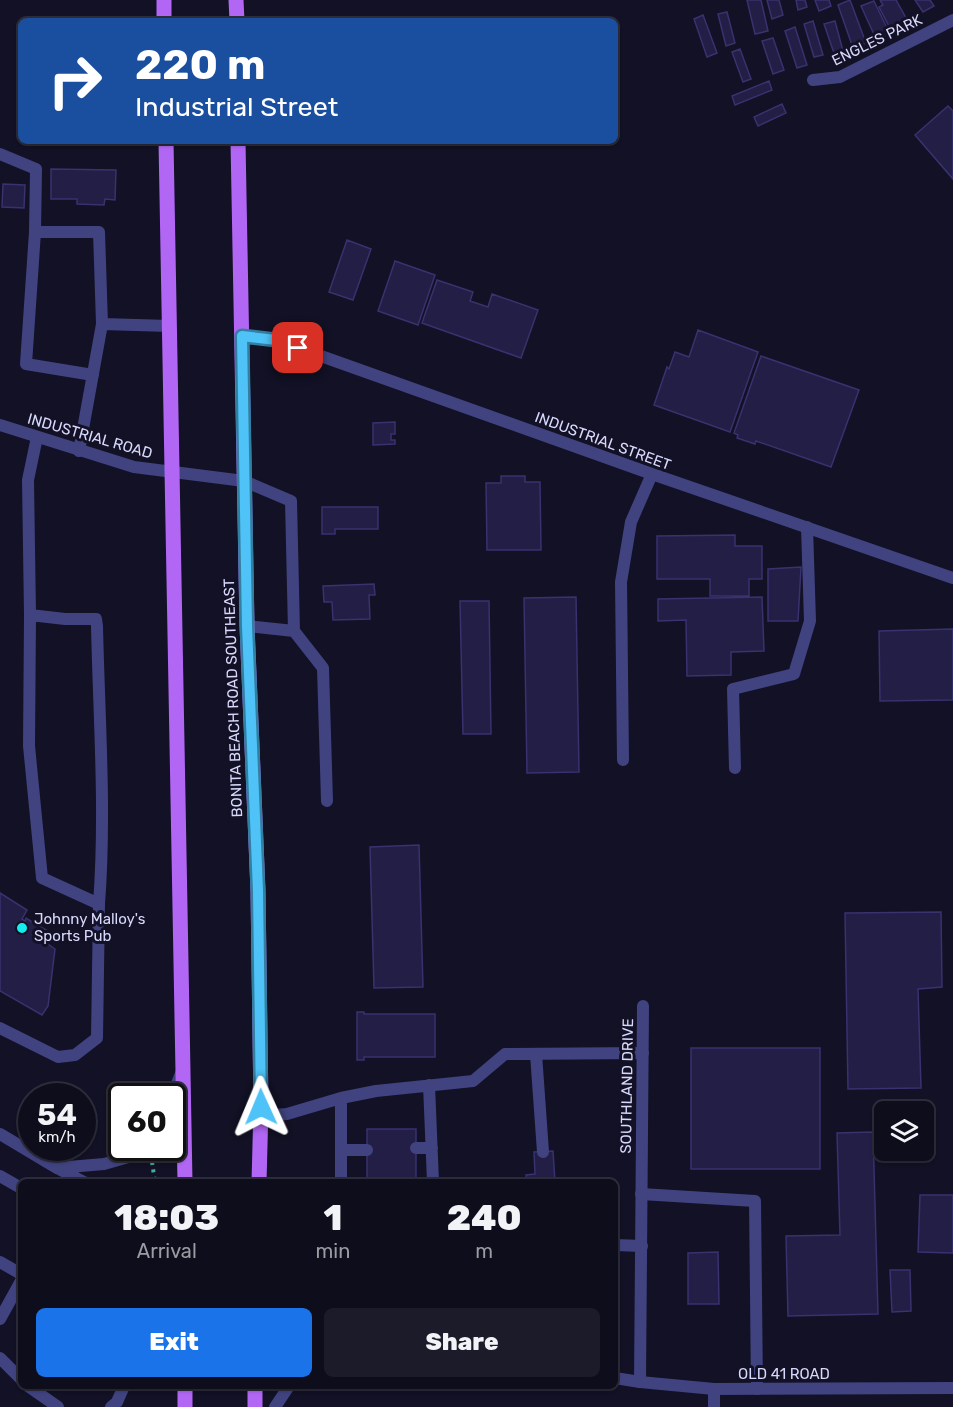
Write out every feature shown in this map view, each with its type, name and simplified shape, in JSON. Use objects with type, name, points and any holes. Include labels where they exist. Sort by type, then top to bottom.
[{"type":"main road","points":[[164,0],[164,18]]},
{"type":"main road","points":[[236,0],[237,18]]},
{"type":"main road","points":[[166,144],[185,1179]]},
{"type":"main road","name":"BONITA BEACH ROAD SOUTHEAST","points":[[238,144],[247,626],[258,891],[261,1116],[259,1179]]},
{"type":"main road","points":[[185,1389],[185,1407]]},
{"type":"main road","points":[[255,1389],[255,1407]]},
{"type":"street","name":"ENGLES PARK","points":[[813,80],[840,77],[953,20]]},
{"type":"street","points":[[0,154],[36,169],[35,232],[26,364],[93,375]]},
{"type":"street","points":[[35,232],[99,232],[102,324],[80,451]]},
{"type":"street","points":[[102,324],[170,326]]},
{"type":"street","name":"INDUSTRIAL STREET","points":[[242,336],[276,340],[953,578]]},
{"type":"street","name":"INDUSTRIAL ROAD","points":[[0,425],[134,467],[244,481],[291,501],[294,631]]},
{"type":"street","points":[[37,438],[28,480],[29,746],[42,878],[99,904]]},
{"type":"street","points":[[623,760],[621,582],[631,522],[652,474]]},
{"type":"street","points":[[735,768],[734,688],[794,674],[810,621],[807,527]]},
{"type":"street","points":[[0,1028],[58,1057],[75,1055],[97,1038],[101,755],[96,619],[65,619],[30,615]]},
{"type":"street","points":[[247,626],[294,631],[323,668],[327,801]]},
{"type":"street","name":"SOUTHLAND DRIVE","points":[[640,1383],[644,1006]]},
{"type":"street","points":[[261,1116],[287,1114],[341,1098],[376,1091],[473,1081],[505,1054],[643,1053]]},
{"type":"street","points":[[536,1054],[543,1152]]},
{"type":"street","points":[[177,1083],[182,1070]]},
{"type":"street","points":[[429,1085],[433,1179]]},
{"type":"street","points":[[341,1098],[342,1179]]},
{"type":"street","points":[[0,1134],[78,1179]]},
{"type":"street","points":[[416,1148],[432,1148]]},
{"type":"street","points":[[342,1150],[367,1150]]},
{"type":"street","points":[[57,1168],[114,1161]]},
{"type":"street","points":[[0,1176],[18,1186]]},
{"type":"street","points":[[641,1194],[755,1201],[757,1389]]},
{"type":"street","points":[[618,1245],[642,1246]]},
{"type":"street","points":[[0,1262],[18,1272]]},
{"type":"street","points":[[0,1319],[18,1286]]},
{"type":"street","points":[[0,1358],[18,1376]]},
{"type":"street","name":"OLD 41 ROAD","points":[[618,1379],[640,1383],[714,1389],[953,1388]]},
{"type":"street","points":[[32,1389],[58,1407]]},
{"type":"street","points":[[111,1407],[117,1402],[123,1389]]},
{"type":"street","points":[[275,1407],[287,1389]]},
{"type":"street","points":[[714,1389],[714,1407]]},
{"type":"path","points":[[152,1161],[155,1179]]},
{"type":"building","points":[[747,0],[761,0],[768,31],[755,34]]},
{"type":"building","points":[[767,0],[779,0],[783,15],[772,19]]},
{"type":"building","points":[[796,0],[805,0],[807,7],[798,10]]},
{"type":"building","points":[[815,0],[829,0],[831,6],[819,11]]},
{"type":"building","points":[[850,0],[866,43],[853,48],[838,5]]},
{"type":"building","points":[[880,0],[896,0],[910,25],[897,33],[893,27],[890,28],[879,7],[883,5]]},
{"type":"building","points":[[915,0],[930,0],[934,6],[923,12]]},
{"type":"building","points":[[874,1],[887,28],[884,31],[886,36],[877,41],[861,6]]},
{"type":"building","points":[[727,12],[735,43],[726,46],[718,14]]},
{"type":"building","points":[[703,15],[717,53],[707,57],[694,19]]},
{"type":"building","points":[[813,21],[823,55],[814,57],[804,24]]},
{"type":"building","points":[[835,21],[843,51],[834,53],[824,24]]},
{"type":"building","points":[[795,27],[807,65],[797,68],[785,31]]},
{"type":"building","points":[[773,38],[784,70],[773,74],[762,41]]},
{"type":"building","points":[[740,49],[751,79],[743,82],[732,52]]},
{"type":"building","points":[[769,81],[772,90],[735,105],[732,96]]},
{"type":"building","points":[[782,104],[786,113],[758,126],[754,117]]},
{"type":"building","points":[[948,106],[953,111],[953,179],[915,135]]},
{"type":"building","points":[[51,169],[116,170],[115,200],[105,199],[104,205],[77,204],[77,199],[51,199]]},
{"type":"building","points":[[3,184],[25,185],[24,208],[2,207]]},
{"type":"building","points":[[347,240],[371,249],[353,300],[329,292]]},
{"type":"building","points":[[395,261],[435,275],[418,325],[378,311]]},
{"type":"building","points":[[437,280],[473,292],[470,301],[488,307],[492,294],[538,310],[521,358],[422,323]]},
{"type":"building","points":[[698,330],[758,352],[730,432],[654,405],[667,367],[669,369],[675,352],[689,357]]},
{"type":"building","points":[[761,356],[859,390],[831,467],[756,441],[755,444],[737,438],[738,435],[734,433]]},
{"type":"building","points":[[395,422],[395,434],[391,434],[391,440],[395,440],[395,444],[373,445],[373,423]]},
{"type":"building","points":[[501,476],[525,476],[525,482],[540,482],[541,550],[487,550],[486,483],[501,483]]},
{"type":"building","points":[[322,507],[378,507],[378,529],[335,529],[335,534],[322,534]]},
{"type":"building","points":[[735,535],[735,546],[762,546],[762,579],[749,579],[749,596],[710,596],[710,579],[657,579],[657,536]]},
{"type":"building","points":[[801,567],[798,621],[768,621],[768,569]]},
{"type":"building","points":[[374,584],[375,595],[369,595],[370,619],[333,620],[332,602],[324,602],[323,586]]},
{"type":"building","points":[[576,597],[579,772],[527,773],[524,598]]},
{"type":"building","points":[[762,597],[764,651],[731,652],[731,675],[687,676],[686,620],[658,621],[658,599]]},
{"type":"building","points":[[460,601],[489,601],[491,734],[463,734]]},
{"type":"building","points":[[953,629],[953,700],[880,701],[879,631]]},
{"type":"building","points":[[419,845],[423,987],[374,988],[370,847]]},
{"type":"building","points":[[0,893],[27,910],[22,919],[25,921],[26,918],[51,933],[49,936],[52,938],[48,944],[55,949],[48,1006],[42,1015],[0,991]]},
{"type":"building","points":[[941,912],[942,987],[918,989],[921,1088],[848,1089],[845,913]]},
{"type":"building","points":[[357,1012],[364,1012],[364,1014],[435,1014],[435,1057],[364,1057],[364,1060],[357,1060]]},
{"type":"building","points":[[691,1048],[820,1048],[820,1169],[691,1169]]},
{"type":"building","points":[[367,1129],[416,1129],[416,1179],[367,1179]]},
{"type":"building","points":[[873,1132],[878,1314],[788,1316],[786,1236],[840,1235],[837,1133]]},
{"type":"building","points":[[553,1151],[555,1179],[527,1179],[526,1175],[535,1174],[534,1152]]},
{"type":"building","points":[[920,1195],[953,1195],[953,1253],[918,1252]]},
{"type":"building","points":[[718,1252],[719,1304],[688,1304],[688,1253]]},
{"type":"building","points":[[890,1270],[910,1270],[911,1311],[892,1312]]},
{"type":"place","name":"Johnny Malloy's Sports Pub","points":[[22,928]]},
{"type":"route","points":[[261,1107],[258,891],[247,626],[242,336],[276,340],[298,348]]}]
